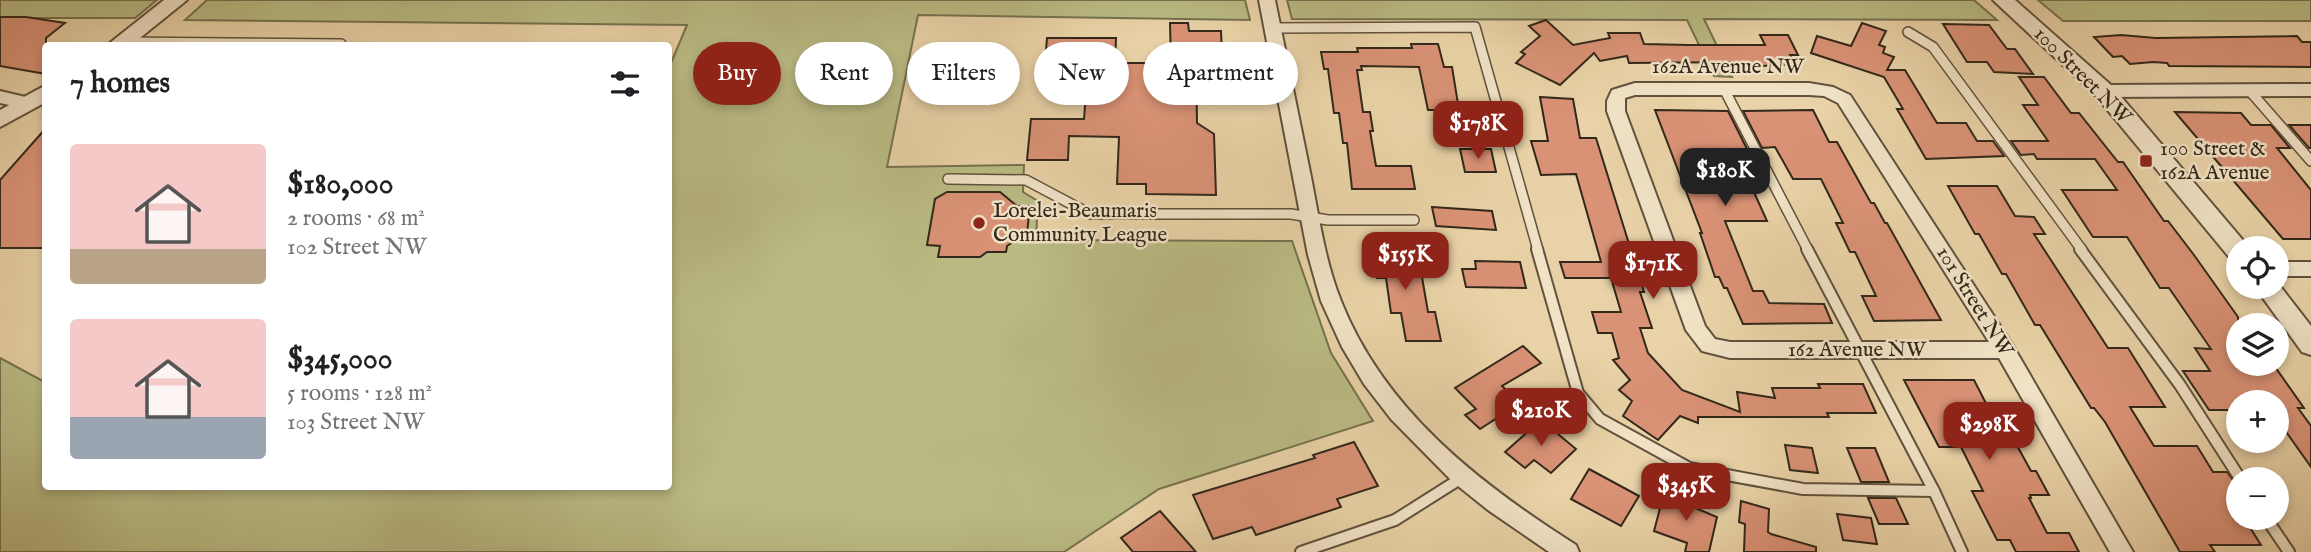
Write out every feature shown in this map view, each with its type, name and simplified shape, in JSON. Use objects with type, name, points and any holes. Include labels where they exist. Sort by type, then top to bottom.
[{"type":"street","points":[[122,42],[177,0]]},
{"type":"street","points":[[1267,0],[1309,219],[1332,303],[1360,356],[1388,400],[1463,477],[1500,508],[1561,550]]},
{"type":"street","name":"100 Street NW","points":[[2003,0],[2104,90],[2226,237]]},
{"type":"street","name":"162A Avenue NW","points":[[1709,345],[1696,330],[1621,124],[1615,102],[1618,94],[1635,89],[1810,89],[1837,95]]},
{"type":"street","points":[[2104,90],[2311,90]]},
{"type":"street","name":"101 Street NW","points":[[1837,95],[1852,107],[2005,351],[2122,552]]},
{"type":"street","points":[[0,97],[37,98]]},
{"type":"street","points":[[0,120],[37,98]]},
{"type":"street","points":[[2289,269],[2311,269]]},
{"type":"street","points":[[2276,299],[2311,345]]},
{"type":"street","name":"162 Avenue NW","points":[[1709,345],[1730,351],[2005,351]]},
{"type":"lane","points":[[1272,28],[1475,27],[1578,393],[1600,419],[1689,468],[1803,489],[1934,492]]},
{"type":"lane","points":[[1908,32],[1933,47],[2180,385],[2233,467]]},
{"type":"lane","points":[[1724,89],[1934,492],[1962,552]]},
{"type":"lane","points":[[2249,90],[2311,161]]},
{"type":"lane","points":[[948,179],[1026,180],[1090,214],[1291,214],[1309,219],[1414,220]]},
{"type":"lane","points":[[1301,552],[1395,520],[1463,477]]},
{"type":"lane","points":[[2274,530],[2289,552]]},
{"type":"green space","points":[[0,0],[157,0],[135,18],[0,18]]},
{"type":"green space","points":[[207,0],[1245,0],[1250,20],[918,15],[912,42],[907,42],[907,69],[887,167],[1024,165],[1023,192],[1038,201],[1036,240],[1292,241],[1331,353],[1373,421],[1159,489],[1064,552],[0,552],[0,358],[42,380],[42,490],[672,490],[672,61],[687,25],[185,20]]},
{"type":"green space","points":[[1287,0],[1974,0],[1997,20],[1704,19],[1732,77],[1714,76],[1687,20],[1292,19]]},
{"type":"green space","points":[[2038,0],[2311,0],[2311,21],[2063,21]]},
{"type":"building","points":[[0,17],[26,17],[65,23],[46,38],[46,42],[42,42],[42,73],[0,66]]},
{"type":"building","points":[[1546,20],[1573,45],[1610,38],[1608,33],[1640,33],[1644,44],[1689,45],[1765,45],[1760,35],[1788,35],[1798,55],[1790,55],[1795,64],[1744,67],[1741,62],[1629,63],[1627,56],[1600,61],[1594,53],[1560,85],[1516,63],[1525,54],[1521,52],[1540,36],[1529,26]]},
{"type":"building","points":[[1170,23],[1188,23],[1189,31],[1221,31],[1221,42],[1170,42]]},
{"type":"building","points":[[1862,23],[1886,31],[1879,45],[1885,47],[1883,53],[1894,57],[1887,70],[1905,70],[1937,123],[1966,123],[1977,141],[1993,141],[2004,156],[1926,159],[1897,109],[1903,109],[1884,77],[1811,53],[1817,36],[1851,46]]},
{"type":"building","points":[[1943,24],[1989,25],[2007,49],[2015,49],[2033,74],[1994,72],[1987,62],[1967,62]]},
{"type":"building","points":[[2121,35],[2156,38],[2297,36],[2302,42],[2311,42],[2311,67],[2169,66],[2167,63],[2153,62],[2130,64],[2122,56],[2113,57],[2094,37]]},
{"type":"building","points":[[1047,38],[1116,38],[1116,42],[1047,42]]},
{"type":"building","points":[[1411,44],[1438,44],[1444,67],[1452,67],[1459,110],[1428,110],[1419,67],[1361,66],[1362,70],[1357,70],[1363,112],[1370,112],[1376,166],[1411,166],[1415,189],[1352,189],[1347,143],[1343,143],[1339,113],[1334,113],[1328,69],[1324,69],[1321,52],[1358,52],[1357,48],[1412,48]]},
{"type":"building","points":[[1129,63],[1143,63],[1143,105],[1197,105],[1197,123],[1214,134],[1216,195],[1146,194],[1146,184],[1117,184],[1119,137],[1069,136],[1068,160],[1027,160],[1031,119],[1084,119],[1085,105],[1129,105]]},
{"type":"building","points":[[2019,77],[2044,77],[2071,113],[2079,113],[2118,162],[2123,162],[2164,221],[2168,221],[2194,255],[2235,313],[2226,313],[2226,376],[2281,376],[2304,408],[2298,408],[2311,426],[2311,467],[2289,436],[2289,390],[2226,390],[2226,410],[2209,410],[2183,371],[2210,371],[2195,348],[2211,349],[2169,288],[2160,288],[2127,237],[2093,237],[2062,190],[2117,190],[2095,159],[2037,159],[2034,154],[2021,155],[2011,141],[2048,141],[2023,105],[2038,105]]},
{"type":"building","points":[[1540,97],[1573,99],[1580,138],[1596,138],[1644,292],[1640,292],[1652,328],[1640,328],[1648,353],[1682,390],[1740,412],[1737,392],[1775,398],[1772,388],[1820,388],[1818,384],[1863,384],[1876,413],[1827,413],[1829,417],[1698,417],[1698,423],[1680,416],[1658,440],[1623,416],[1632,401],[1619,390],[1630,380],[1613,360],[1619,358],[1612,333],[1598,333],[1592,312],[1621,312],[1611,278],[1565,278],[1560,262],[1601,262],[1576,174],[1541,175],[1531,141],[1548,141]]},
{"type":"building","points":[[1655,110],[1728,111],[1747,149],[1735,150],[1767,221],[1725,221],[1753,291],[1763,291],[1769,303],[1824,304],[1832,323],[1743,324],[1727,288],[1724,288],[1719,277],[1715,277],[1702,233]]},
{"type":"building","points":[[1813,110],[1829,142],[1837,142],[1871,203],[1874,203],[1887,223],[1941,320],[1874,321],[1862,296],[1876,296],[1855,252],[1850,252],[1836,223],[1843,223],[1821,179],[1793,179],[1775,147],[1762,148],[1743,111]]},
{"type":"building","points":[[2175,112],[2241,113],[2251,125],[2271,125],[2290,148],[2277,148],[2311,190],[2311,239],[2289,239],[2289,236],[2280,236]]},
{"type":"building","points":[[2289,125],[2311,125],[2311,148],[2309,148]]},
{"type":"building","points":[[42,133],[42,248],[0,248],[0,180]]},
{"type":"building","points":[[1460,149],[1491,149],[1496,172],[1465,172]]},
{"type":"building","points":[[1948,186],[1997,186],[2015,216],[2034,217],[2045,234],[2034,234],[2108,348],[2128,348],[2165,407],[2130,407],[2154,446],[2197,446],[2213,472],[2226,472],[2226,530],[2252,530],[2261,545],[2210,545],[2215,552],[2180,552],[2105,422],[2094,408],[2091,408],[2040,325],[2035,325],[2006,274],[2002,274],[1979,234],[1975,234]]},
{"type":"building","name":"Lorelei-Beaumaris Community League","points":[[947,192],[1000,192],[1017,206],[1030,206],[1027,233],[1007,246],[1006,252],[987,252],[980,257],[938,257],[940,246],[927,245],[935,199]]},
{"type":"building","points":[[1432,207],[1492,211],[1496,230],[1436,226]]},
{"type":"building","points":[[1372,242],[1404,242],[1410,277],[1422,277],[1428,312],[1435,312],[1441,341],[1406,341],[1401,313],[1391,313],[1386,278],[1377,278]]},
{"type":"building","points":[[1475,261],[1520,262],[1526,288],[1466,287],[1462,269],[1476,269]]},
{"type":"building","points":[[1523,346],[1541,363],[1502,386],[1520,403],[1480,429],[1465,415],[1476,409],[1455,388]]},
{"type":"building","points":[[1904,380],[1974,380],[1995,421],[2004,422],[2031,471],[2036,471],[2049,495],[2030,495],[2029,498],[2047,533],[2069,533],[2079,552],[2016,552],[2010,540],[1997,540],[1972,491],[1983,491],[1961,447],[1939,447]]},
{"type":"building","points":[[1541,420],[1576,449],[1551,473],[1534,460],[1525,468],[1505,452]]},
{"type":"building","points":[[1354,442],[1378,486],[1337,499],[1341,507],[1256,535],[1252,527],[1213,539],[1193,495],[1315,458],[1313,455]]},
{"type":"building","points":[[1785,445],[1812,448],[1818,473],[1790,470]]},
{"type":"building","points":[[1847,448],[1875,448],[1889,482],[1861,482]]},
{"type":"building","points":[[1589,469],[1639,496],[1621,526],[1571,499]]},
{"type":"building","points":[[1668,490],[1695,500],[1693,507],[1717,517],[1709,552],[1685,552],[1687,543],[1654,531],[1663,497],[1666,498]]},
{"type":"building","points":[[1868,498],[1896,498],[1908,524],[1879,524]]},
{"type":"building","points":[[1741,501],[1769,509],[1768,532],[1816,547],[1816,552],[1744,552],[1745,524],[1739,522]]},
{"type":"building","points":[[1160,511],[1196,552],[1133,552],[1121,538]]},
{"type":"building","points":[[1837,514],[1871,518],[1877,544],[1843,540]]},
{"type":"place","name":"100 Street & 162A Avenue","points":[[2146,161]]},
{"type":"place","name":"Lorelei-Beaumaris Community League","points":[[979,223]]}]
